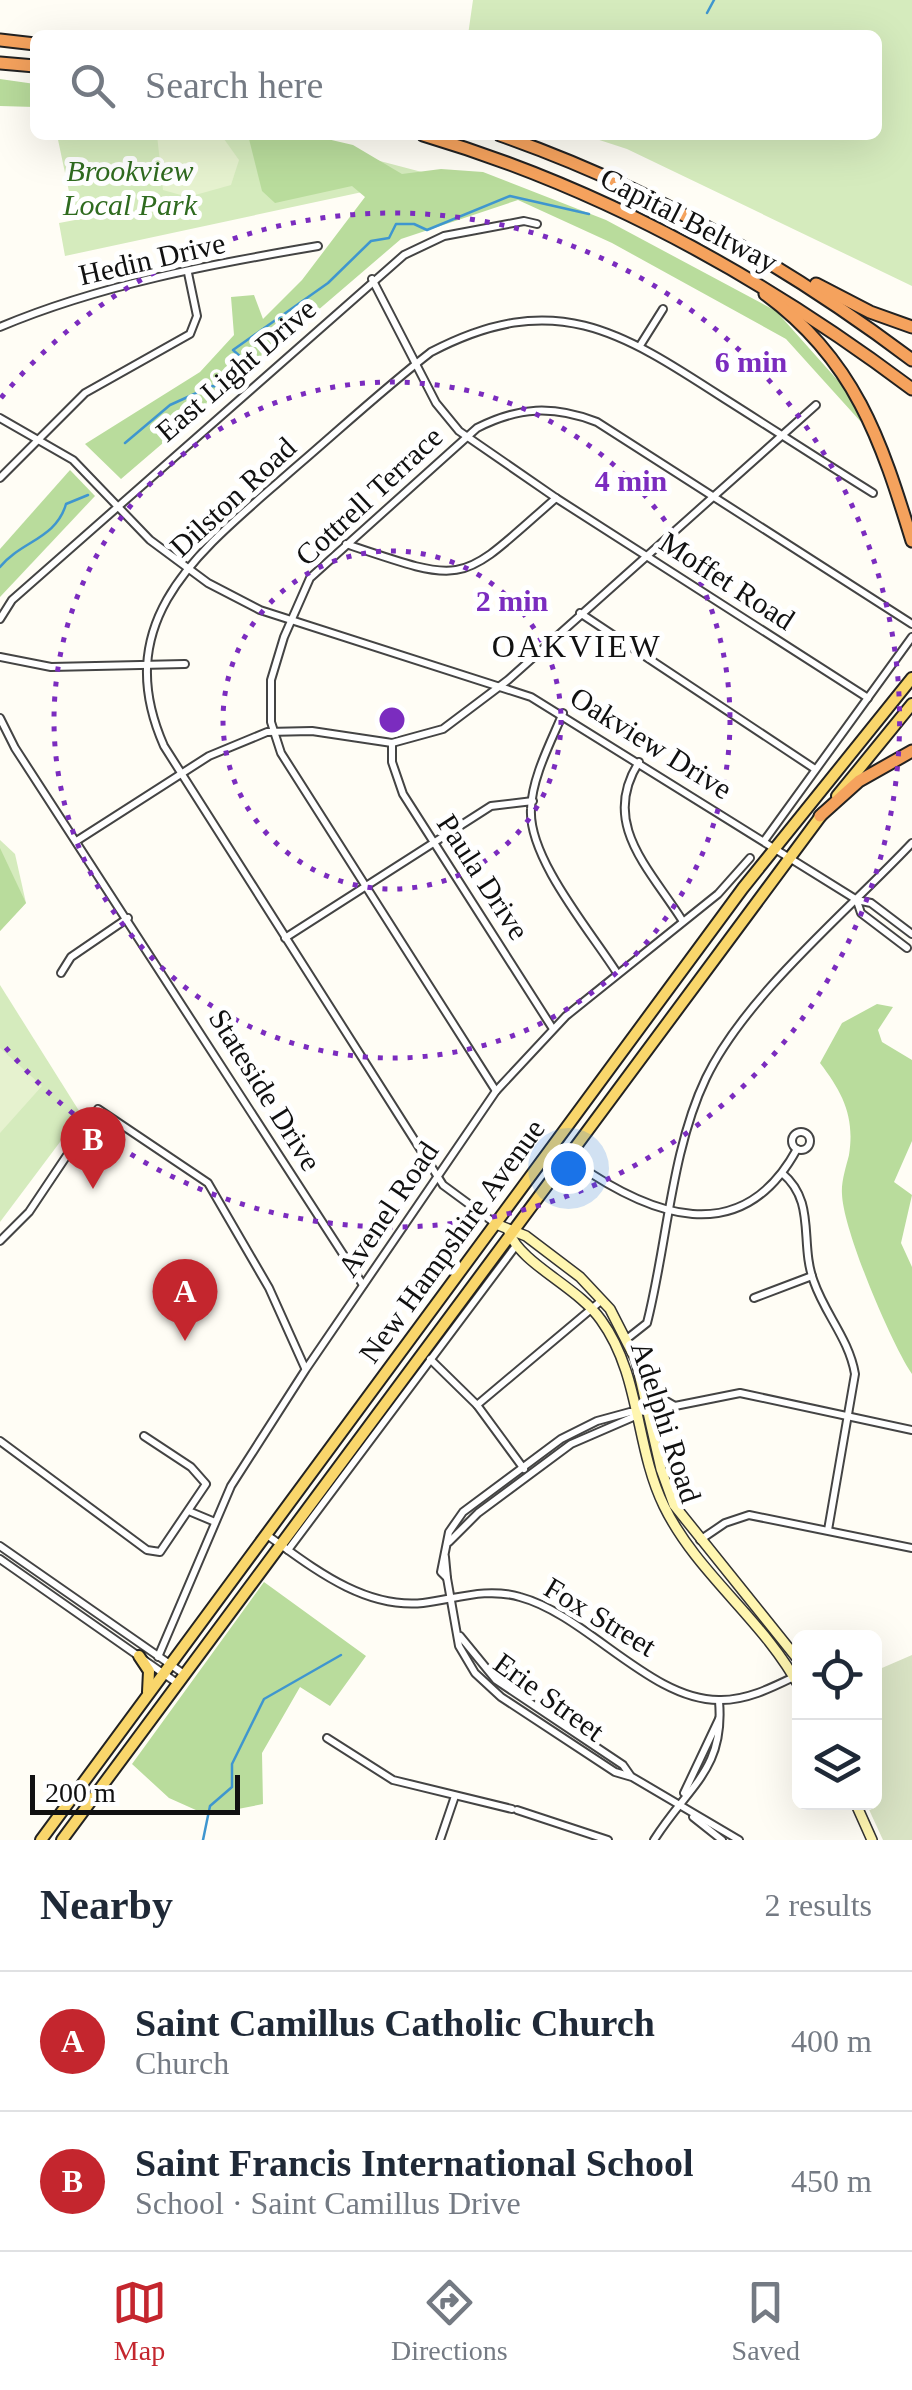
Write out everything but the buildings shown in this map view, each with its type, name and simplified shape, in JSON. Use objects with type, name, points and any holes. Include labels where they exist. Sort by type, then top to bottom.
[{"type":"highway","points":[[0,40],[30,43]]},
{"type":"highway","points":[[0,62],[30,65]]},
{"type":"highway","name":"Capital Beltway","points":[[437,140],[570,187],[708,254],[784,298],[912,389]]},
{"type":"highway","name":"Capital Beltway","points":[[512,140],[618,183],[750,250],[912,360]]},
{"type":"highway","points":[[750,250],[870,312],[912,327]]},
{"type":"highway","points":[[708,254],[779,305],[842,370],[880,442],[912,542]]},
{"type":"highway","points":[[820,816],[860,780],[912,752]]},
{"type":"main road","name":"New Hampshire Avenue","points":[[42,1840],[774,848],[912,678]]},
{"type":"main road","name":"New Hampshire Avenue","points":[[62,1840],[284,1548],[509,1232],[788,856],[912,704]]},
{"type":"main road","name":"Adelphi Road","points":[[496,1224],[526,1236],[602,1300],[628,1338],[644,1388],[644,1414],[656,1488],[677,1530],[760,1626],[792,1670]]},
{"type":"main road","points":[[509,1232],[514,1247]]},
{"type":"main road","name":"Adelphi Road","points":[[514,1247],[573,1289],[592,1308],[620,1353],[670,1494],[700,1541],[792,1650]]},
{"type":"main road","points":[[139,1656],[149,1671],[145,1700]]},
{"type":"main road","points":[[858,1810],[872,1840]]},
{"type":"street","name":"East Light Drive","points":[[0,619],[12,600],[372,279],[419,246],[444,236],[524,222],[537,224]]},
{"type":"street","name":"Hedin Drive","points":[[0,327],[42,309],[318,246]]},
{"type":"street","points":[[0,478],[85,393],[190,334],[197,316],[188,273]]},
{"type":"street","name":"Moffet Road","points":[[372,279],[436,403],[466,436],[868,698]]},
{"type":"street","points":[[640,344],[663,309]]},
{"type":"street","name":"Dilston Road","points":[[496,1224],[438,1176],[181,774],[156,727],[147,667],[157,615],[187,568],[416,364],[463,336],[523,321],[578,323],[640,344],[873,493]]},
{"type":"street","points":[[78,840],[236,742],[274,732],[312,731],[392,743],[443,729],[498,686],[816,405]]},
{"type":"street","name":"Cottrell Terrace","points":[[496,1091],[288,768],[274,732],[271,680],[290,620],[310,578],[466,436],[501,415],[525,410],[573,412],[596,422],[912,624]]},
{"type":"street","name":"Oakview Drive","points":[[0,418],[73,460],[116,506],[187,568],[236,599],[498,686],[563,713],[857,900]]},
{"type":"street","points":[[344,543],[425,570],[460,572],[482,563],[556,498]]},
{"type":"street","points":[[580,613],[816,769]]},
{"type":"street","points":[[764,841],[912,637]]},
{"type":"street","points":[[0,657],[51,666],[185,664]]},
{"type":"street","points":[[563,713],[533,801],[540,850],[618,973]]},
{"type":"street","points":[[0,718],[15,748],[128,918],[72,957],[60,973]]},
{"type":"street","name":"Paula Drive","points":[[392,743],[396,779],[553,1028]]},
{"type":"street","points":[[639,762],[624,788],[624,822],[682,920]]},
{"type":"street","points":[[286,938],[491,806],[533,801]]},
{"type":"street","points":[[628,1338],[648,1323],[697,1102],[719,1056],[768,993],[912,843]]},
{"type":"street","name":"Avenel Road","points":[[158,1656],[232,1486],[306,1369],[496,1091],[553,1028],[734,879],[750,858]]},
{"type":"street","points":[[857,900],[870,903],[912,935],[910,950],[861,913],[857,900]]},
{"type":"street","name":"Stateside Drive","points":[[128,918],[364,1285]]},
{"type":"street","points":[[0,1241],[29,1212],[98,1108],[208,1184],[269,1288],[306,1369]]},
{"type":"street","points":[[574,1162],[620,1194],[692,1216],[727,1211],[759,1194],[782,1173],[797,1148]]},
{"type":"street","points":[[782,1173],[804,1201],[812,1276],[852,1352],[855,1374],[828,1530]]},
{"type":"street","points":[[284,1548],[514,1247]]},
{"type":"street","points":[[754,1298],[812,1276]]},
{"type":"street","points":[[478,1405],[602,1300]]},
{"type":"street","points":[[430,1359],[478,1405],[525,1471],[560,1440],[599,1425],[675,1406],[751,1394],[912,1430]]},
{"type":"street","points":[[644,1388],[675,1406]]},
{"type":"street","points":[[0,1441],[147,1550],[167,1547],[206,1490],[204,1479],[144,1436]]},
{"type":"street","name":"Erie Street","points":[[525,1471],[463,1512],[449,1532],[447,1578],[463,1654],[489,1688],[612,1770],[632,1777],[730,1839]]},
{"type":"street","points":[[192,1512],[216,1522]]},
{"type":"street","points":[[700,1541],[725,1523],[749,1515],[912,1548]]},
{"type":"street","name":"Fox Street","points":[[266,1535],[372,1600],[420,1603],[498,1592],[540,1604],[665,1684],[719,1700],[762,1691],[792,1677]]},
{"type":"street","points":[[0,1546],[158,1656],[168,1670]]},
{"type":"street","points":[[0,1559],[139,1656],[181,1679]]},
{"type":"street","name":"Erie Street","points":[[459,1635],[507,1688],[618,1762],[632,1777]]},
{"type":"street","points":[[463,1654],[472,1648]]},
{"type":"street","points":[[654,1840],[719,1744],[719,1700]]},
{"type":"street","points":[[697,1776],[720,1716]]},
{"type":"street","points":[[327,1738],[393,1780],[514,1810],[608,1840]]},
{"type":"street","points":[[710,1740],[719,1744]]},
{"type":"street","points":[[612,1770],[618,1762]]},
{"type":"street","points":[[440,1840],[455,1796]]},
{"type":"green space","points":[[473,0],[912,0],[912,286],[627,149],[599,140],[882,140],[882,30],[469,30]]},
{"type":"green space","points":[[0,79],[30,83],[30,107],[0,106]]},
{"type":"green space","name":"Brookview Local Park","points":[[58,140],[300,140],[437,176],[65,256],[59,223],[75,220]]},
{"type":"green space","points":[[158,140],[225,140],[239,160],[231,185],[188,197],[163,190]]},
{"type":"green space","points":[[249,140],[332,140],[353,145],[402,174],[441,169],[483,172],[606,220],[776,311],[849,393],[861,422],[786,339],[612,243],[518,200],[401,239],[121,479],[85,444],[200,372],[234,335],[231,297],[254,295],[263,319],[302,280],[365,197],[352,186],[275,203],[262,191]]},
{"type":"green space","points":[[70,470],[95,496],[0,597],[0,549]]},
{"type":"green space","points":[[0,840],[15,854],[26,903],[0,931]]},
{"type":"green space","points":[[0,848],[26,903],[0,931]]},
{"type":"green space","points":[[0,985],[81,1114],[0,1222]]},
{"type":"green space","points":[[877,1004],[893,1007],[878,1030],[882,1042],[912,1060],[912,1141],[894,1182],[912,1195],[901,1243],[912,1267],[912,1374],[881,1313],[850,1233],[842,1189],[849,1155],[849,1117],[841,1095],[820,1063],[842,1023]]},
{"type":"green space","points":[[0,1048],[42,1086],[0,1133]]},
{"type":"green space","points":[[264,1582],[366,1656],[330,1706],[300,1687],[262,1753],[263,1804],[207,1815],[169,1798],[132,1764]]},
{"type":"green space","points":[[912,1655],[912,1840],[883,1840],[869,1810],[882,1810],[882,1668]]},
{"type":"waterway","points":[[707,13],[714,0]]},
{"type":"waterway","points":[[125,443],[170,405],[212,386],[226,387],[228,374],[247,377],[243,359],[233,350],[328,283],[371,241],[389,238],[396,224],[414,224],[427,230],[510,196],[589,214]]},
{"type":"waterway","points":[[0,567],[54,525],[66,504],[88,495]]},
{"type":"waterway","points":[[203,1840],[210,1806],[232,1787],[232,1764],[264,1699],[341,1655]]},
{"type":"place","name":"Saint Francis International School","points":[[93,1189]]},
{"type":"place","name":"Saint Camillus Catholic Church","points":[[185,1341]]},
{"type":"district","name":"OAKVIEW","points":[[577,646]]}]
